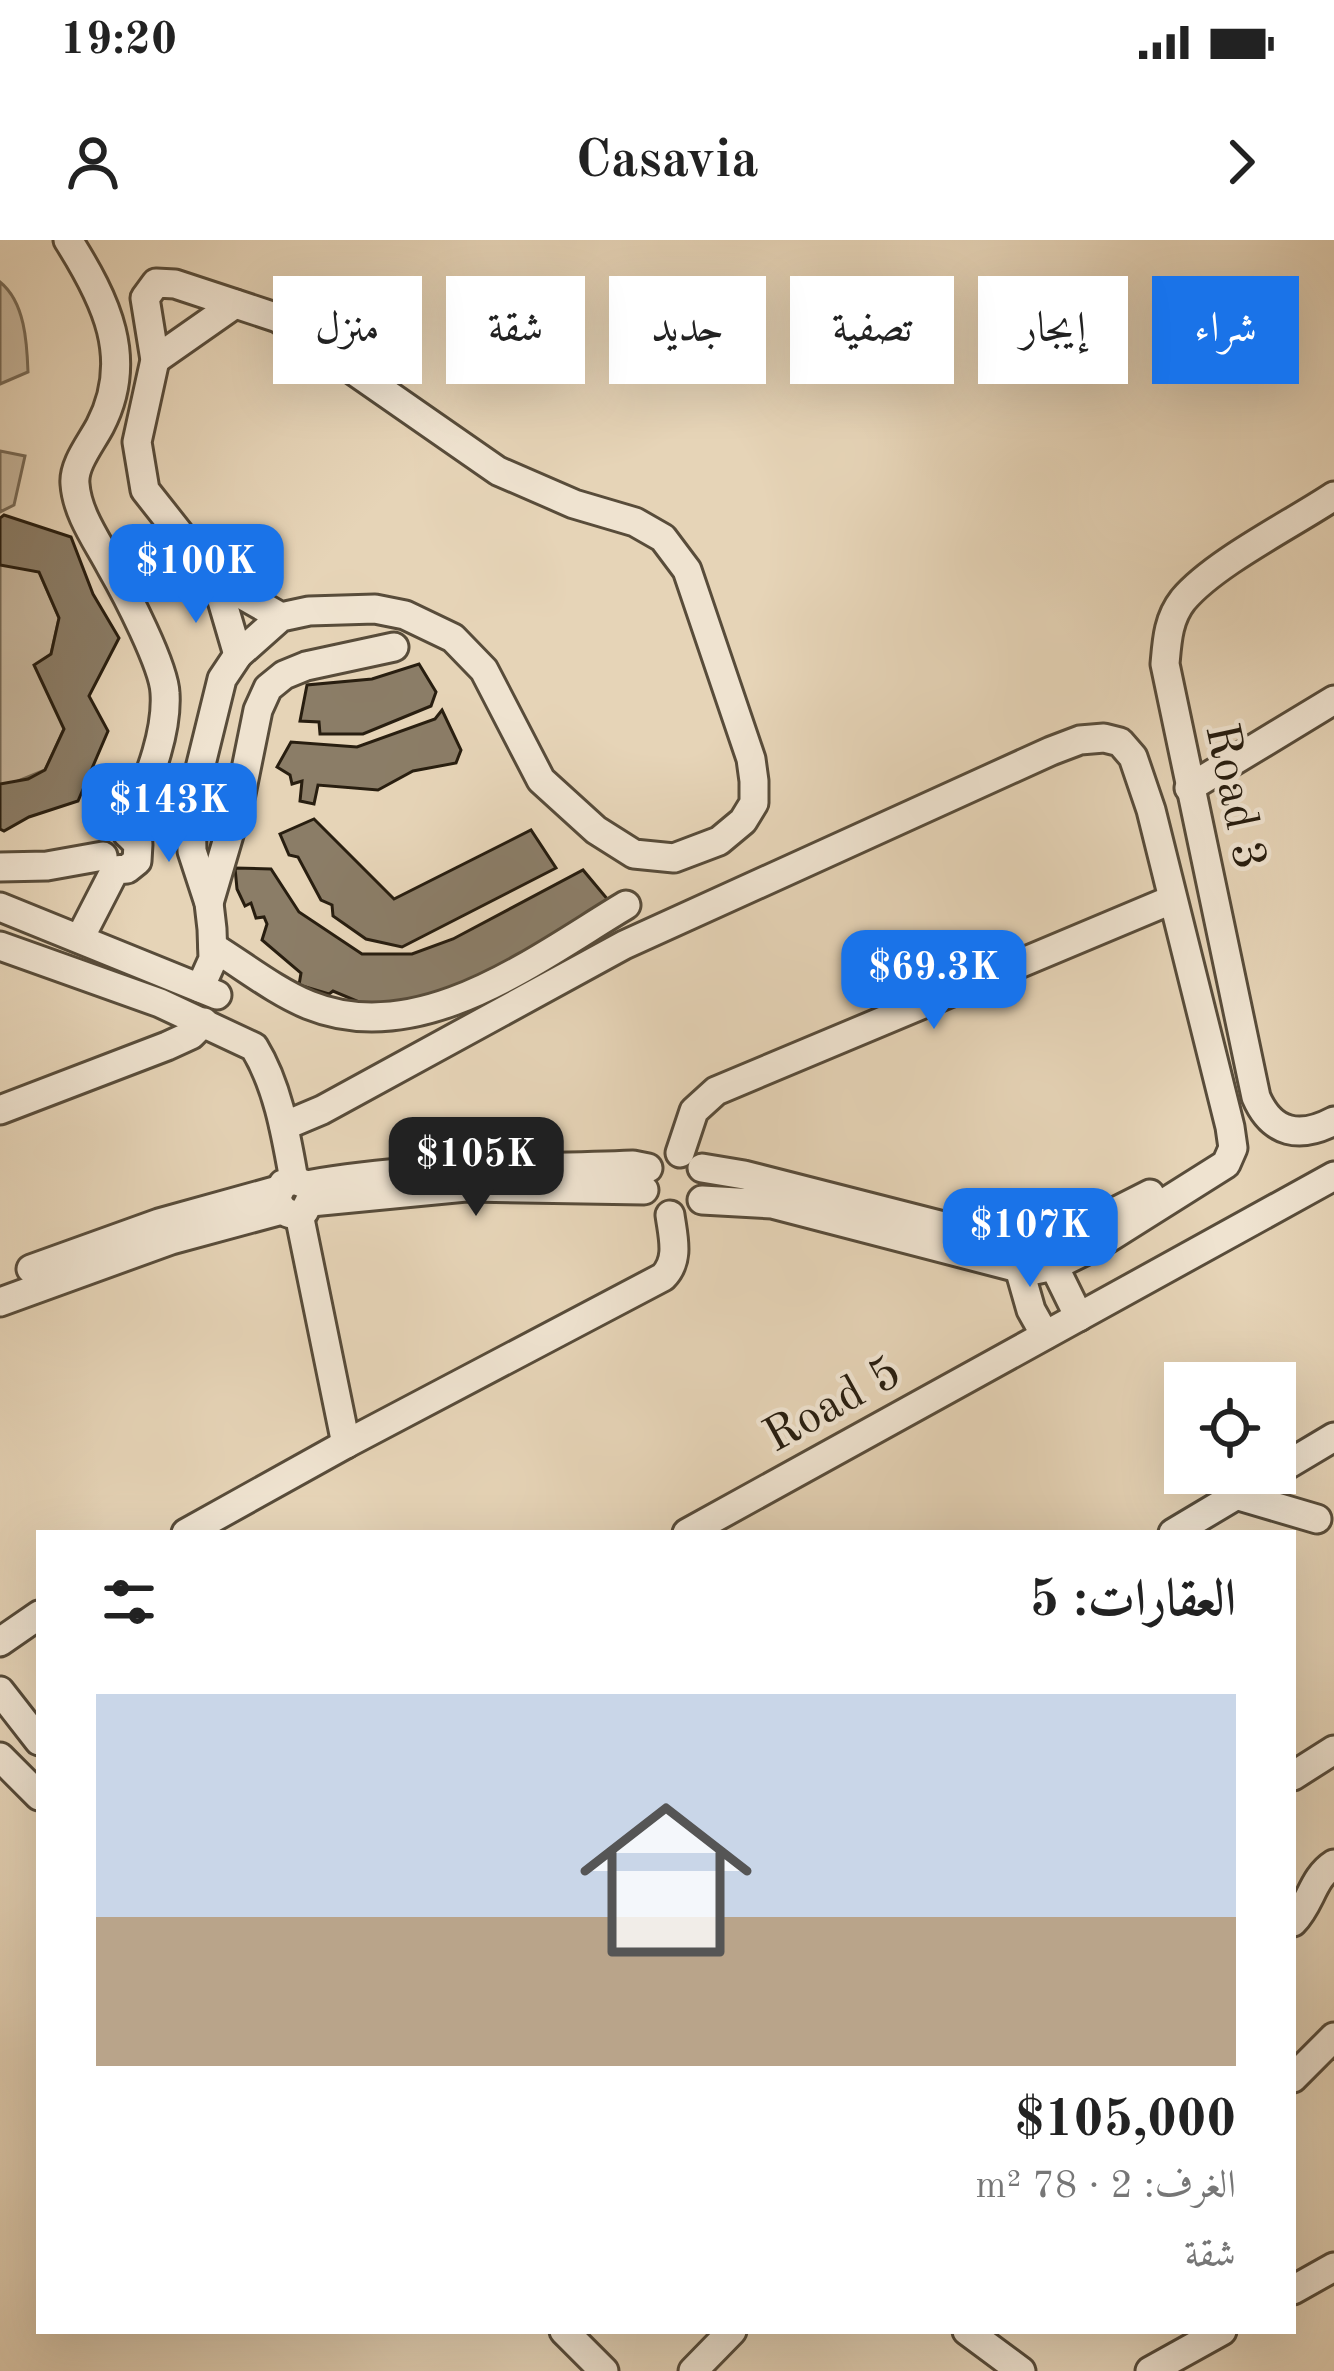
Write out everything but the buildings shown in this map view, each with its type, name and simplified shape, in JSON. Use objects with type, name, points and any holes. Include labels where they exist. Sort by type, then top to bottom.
[{"type":"street","points":[[68,240],[115,340],[118,373],[114,398],[76,471],[75,490],[166,694],[159,736],[128,833],[107,839],[109,863],[80,938]]},
{"type":"street","points":[[0,907],[209,992],[213,947],[209,903],[192,851],[191,805],[218,694],[238,655],[281,616],[309,611],[375,609],[405,614],[453,638],[484,670],[541,780],[596,830],[634,854],[674,858],[694,852],[719,841],[743,821],[754,802],[751,758],[699,602],[687,570],[662,538],[635,521],[574,504],[498,471],[299,330],[176,284],[156,283],[145,298],[155,360],[141,415],[139,469],[156,505],[216,580],[238,655]]},
{"type":"street","points":[[155,360],[235,304]]},
{"type":"street","name":"Road 3","points":[[1334,496],[1204,580],[1181,603],[1167,632],[1165,664],[1256,1097],[1277,1127],[1295,1133],[1314,1131],[1334,1121]]},
{"type":"street","points":[[216,580],[281,616]]},
{"type":"street","points":[[209,903],[241,794],[258,710],[268,688],[305,666],[394,647]]},
{"type":"street","points":[[1189,788],[1334,700]]},
{"type":"street","points":[[0,1302],[43,1274],[159,1223],[295,1197],[466,1187],[629,1187],[646,1179],[661,1155],[744,1174],[1016,1257],[1030,1271],[1052,1254],[1099,1244],[1220,1170],[1233,1148],[1151,809],[1133,757],[1120,742],[1104,738],[1080,740],[625,945],[322,1110],[284,1126]]},
{"type":"street","points":[[0,867],[109,863]]},
{"type":"street","points":[[646,1179],[658,1210],[670,1215],[694,1209],[706,1184],[691,1160],[694,1111],[716,1090],[1172,900]]},
{"type":"street","points":[[213,947],[302,1002],[386,1018],[469,995],[626,905]]},
{"type":"street","points":[[0,946],[204,1022],[254,1047],[284,1126],[346,1444]]},
{"type":"street","points":[[0,1110],[167,1046],[204,1022]]},
{"type":"street","name":"Road 5","points":[[692,1530],[1334,1176]]},
{"type":"street","points":[[702,1200],[772,1204],[978,1255],[1016,1257]]},
{"type":"street","points":[[191,1530],[663,1277],[674,1253],[670,1215]]},
{"type":"street","points":[[1052,1254],[1079,1316]]},
{"type":"street","points":[[1016,1257],[1031,1310],[1046,1335]]},
{"type":"street","points":[[0,1282],[43,1274]]},
{"type":"street","points":[[1179,1530],[1334,1436]]},
{"type":"street","points":[[1239,1496],[1317,1520]]},
{"type":"street","points":[[0,1642],[36,1617]]},
{"type":"street","points":[[0,1691],[36,1737]]},
{"type":"street","points":[[1296,1774],[1334,1750]]},
{"type":"street","points":[[0,1757],[36,1793]]},
{"type":"street","points":[[1296,1918],[1320,1874],[1334,1864]]},
{"type":"street","points":[[1296,2075],[1334,2037]]},
{"type":"street","points":[[1296,2289],[1332,2274]]},
{"type":"street","points":[[567,2334],[604,2371]]},
{"type":"street","points":[[692,2371],[729,2334]]},
{"type":"street","points":[[971,2334],[1021,2371]]},
{"type":"street","points":[[1150,2371],[1217,2334]]},
{"type":"shaded area","points":[[0,282],[20,312],[28,372],[0,384]]},
{"type":"shaded area","points":[[0,451],[25,456],[14,505],[0,512]]},
{"type":"shaded area","points":[[0,565],[39,572],[59,618],[51,654],[64,729],[45,770],[6,786],[0,784]]}]
